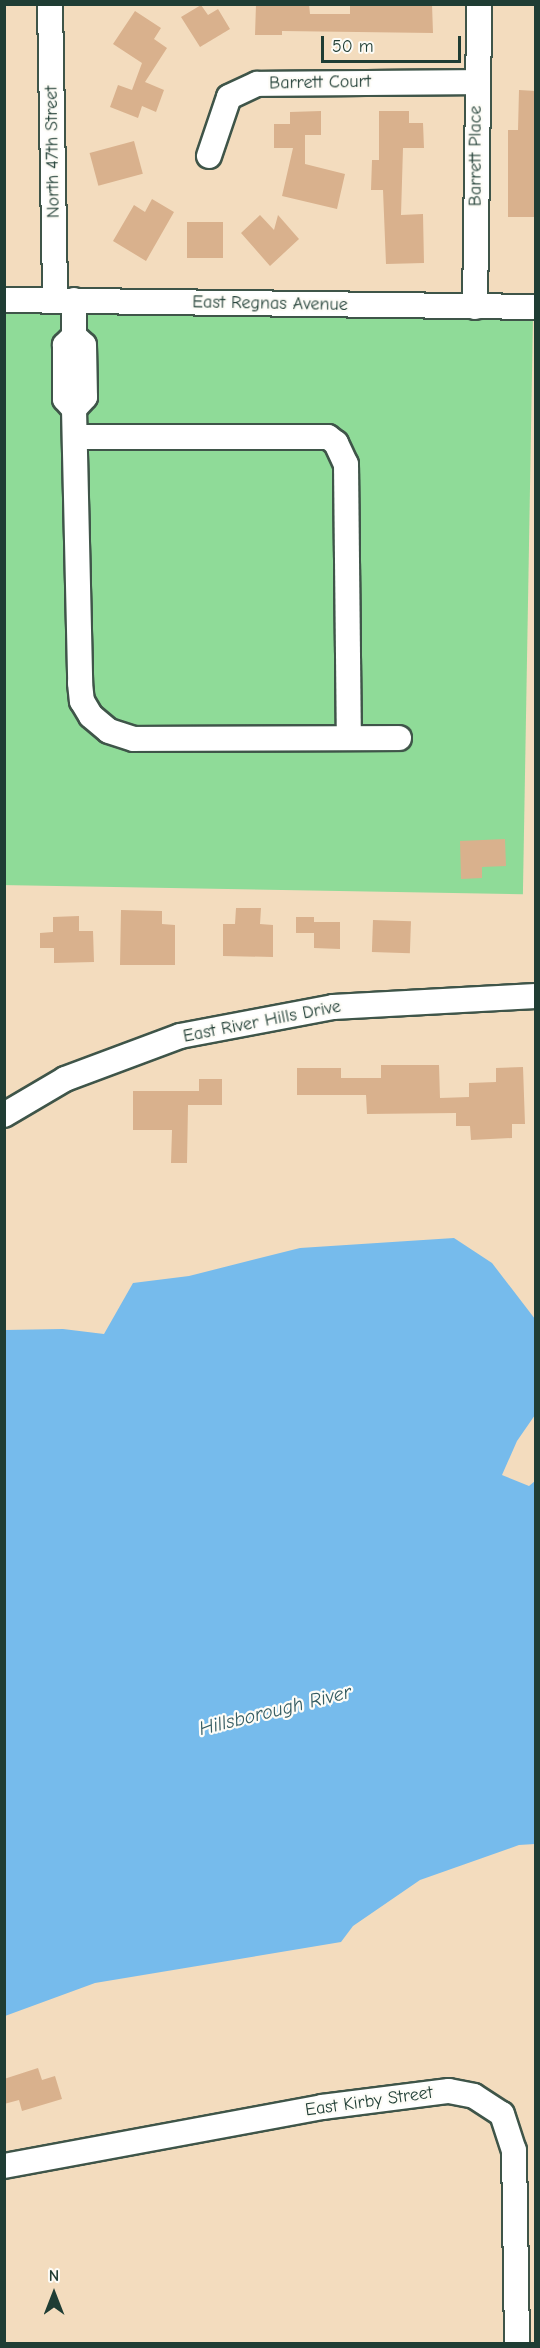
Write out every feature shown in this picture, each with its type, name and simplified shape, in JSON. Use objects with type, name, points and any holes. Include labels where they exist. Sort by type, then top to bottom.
[{"type":"street","name":"North 47th Street","points":[[51,4],[64,300],[74,336],[84,345],[85,397],[74,409],[75,437]]},
{"type":"street","name":"Barrett Place","points":[[475,307],[476,82],[479,4]]},
{"type":"street","name":"Barrett Court","points":[[209,156],[229,97],[257,84],[476,82]]},
{"type":"street","name":"East Regnas Avenue","points":[[4,300],[536,307]]},
{"type":"street","points":[[349,738],[346,464],[336,443],[328,437],[75,437],[80,683],[82,701],[91,716],[109,731],[134,739],[399,738]]},
{"type":"street","name":"East River Hills Drive","points":[[4,1115],[65,1079],[180,1036],[333,1006],[536,996]]},
{"type":"street","name":"East Kirby Street","points":[[4,2166],[322,2107],[449,2091],[474,2096],[502,2114],[514,2150],[517,2343]]},
{"type":"green space","points":[[4,311],[533,320],[523,894],[4,885]]},
{"type":"water","name":"Hillsborough River","points":[[454,1238],[492,1263],[535,1319],[535,1415],[517,1441],[502,1475],[529,1486],[535,1481],[535,1844],[519,1845],[420,1880],[353,1926],[341,1942],[95,1983],[5,2016],[5,1330],[63,1329],[104,1334],[133,1283],[189,1276],[300,1248]]},
{"type":"building","points":[[256,4],[309,4],[310,14],[350,14],[350,4],[432,4],[433,33],[282,31],[282,35],[255,35]]},
{"type":"building","points":[[201,5],[208,15],[218,9],[230,29],[200,47],[181,17]]},
{"type":"building","points":[[135,11],[161,28],[154,39],[167,48],[145,82],[164,90],[156,112],[142,106],[138,118],[110,107],[118,85],[132,90],[142,63],[113,44]]},
{"type":"building","points":[[519,90],[536,91],[536,217],[508,217],[508,130],[518,130]]},
{"type":"building","points":[[321,111],[321,135],[305,135],[305,164],[345,174],[337,209],[282,196],[293,148],[274,148],[274,124],[290,124],[290,112]]},
{"type":"building","points":[[379,111],[409,111],[409,123],[423,123],[424,148],[403,148],[401,215],[423,214],[424,263],[386,264],[383,190],[371,190],[372,160],[379,160]]},
{"type":"building","points":[[134,141],[143,174],[98,186],[90,153]]},
{"type":"building","points":[[152,199],[174,212],[146,261],[113,241],[134,205],[145,212]]},
{"type":"building","points":[[260,215],[274,230],[278,215],[299,239],[270,266],[241,233]]},
{"type":"building","points":[[187,222],[223,222],[223,258],[187,258]]},
{"type":"building","points":[[505,839],[506,866],[482,867],[482,878],[461,879],[460,841]]},
{"type":"building","points":[[236,908],[261,908],[260,924],[273,925],[273,957],[223,956],[223,924],[235,924]]},
{"type":"building","points":[[121,910],[162,911],[162,924],[175,925],[175,965],[120,965]]},
{"type":"building","points":[[79,916],[79,931],[93,931],[94,962],[54,963],[54,948],[40,948],[40,933],[53,932],[53,917]]},
{"type":"building","points":[[296,917],[314,917],[314,922],[340,922],[340,949],[314,948],[314,933],[296,933]]},
{"type":"building","points":[[373,920],[411,921],[410,953],[372,952]]},
{"type":"building","points":[[381,1065],[439,1065],[440,1098],[469,1097],[469,1083],[496,1082],[496,1068],[523,1067],[525,1124],[512,1124],[512,1138],[471,1140],[470,1126],[456,1126],[456,1113],[367,1114],[366,1095],[297,1095],[297,1068],[341,1068],[341,1078],[381,1078]]},
{"type":"building","points":[[199,1079],[222,1079],[222,1105],[188,1105],[187,1163],[171,1163],[172,1130],[133,1130],[133,1091],[199,1091]]},
{"type":"building","points":[[38,2068],[42,2080],[55,2076],[62,2099],[22,2111],[19,2100],[4,2104],[4,2079]]}]
